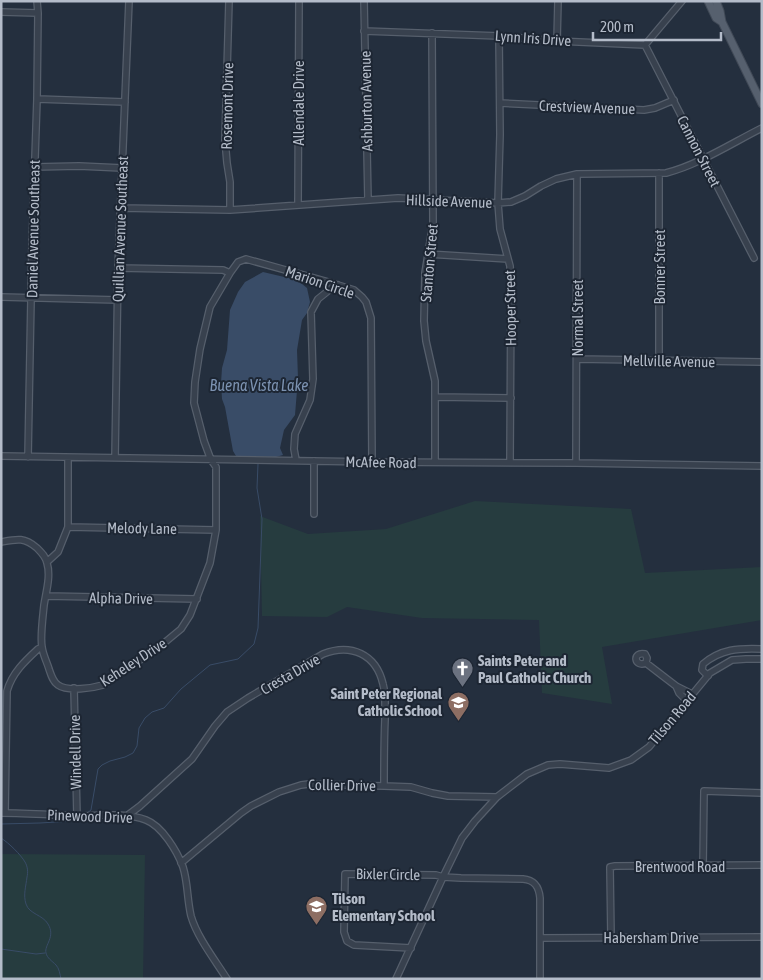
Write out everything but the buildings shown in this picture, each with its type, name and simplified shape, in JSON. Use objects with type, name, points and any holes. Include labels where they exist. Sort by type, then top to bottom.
[{"type":"main road","points":[[708,1],[716,18],[722,22]]},
{"type":"main road","points":[[716,1],[722,22],[762,104]]},
{"type":"street","name":"Daniel Avenue Southeast","points":[[28,456],[37,99],[37,1]]},
{"type":"street","name":"Quillian Avenue Southeast","points":[[115,458],[118,268],[129,1]]},
{"type":"street","name":"Rosemont Drive","points":[[229,1],[225,140],[230,182],[230,210]]},
{"type":"street","name":"Allendale Drive","points":[[298,204],[299,1]]},
{"type":"street","name":"Ashburton Avenue","points":[[364,1],[368,200]]},
{"type":"street","points":[[557,41],[558,1]]},
{"type":"street","points":[[645,44],[682,1]]},
{"type":"street","points":[[1,12],[38,13]]},
{"type":"street","name":"Lynn Iris Drive","points":[[364,31],[645,44]]},
{"type":"street","name":"Stanton Street","points":[[432,33],[434,223],[425,273],[424,321],[426,341],[435,381],[435,462]]},
{"type":"street","name":"Hooper Street","points":[[499,36],[498,203],[500,229],[510,266],[511,280],[510,462]]},
{"type":"street","name":"Cannon Street","points":[[645,44],[754,258]]},
{"type":"street","points":[[37,99],[125,102]]},
{"type":"street","name":"Crestview Avenue","points":[[500,103],[644,110],[655,108],[674,100]]},
{"type":"street","name":"Hillside Avenue","points":[[121,208],[230,210],[398,198],[511,202],[556,179],[577,174],[666,173],[677,170],[703,159],[762,128]]},
{"type":"street","points":[[34,167],[79,166],[122,168]]},
{"type":"street","name":"Bonner Street","points":[[659,173],[659,360]]},
{"type":"street","name":"Normal Street","points":[[576,463],[577,174]]},
{"type":"street","points":[[428,254],[508,259]]},
{"type":"street","name":"Marion Circle","points":[[230,273],[238,262],[246,259],[354,290],[362,297],[371,318],[372,462]]},
{"type":"street","points":[[118,268],[223,270],[230,273]]},
{"type":"street","name":"Keheley Drive","points":[[47,562],[48,574],[42,647],[52,677],[57,684],[66,688],[88,688],[103,685],[158,648],[181,629],[190,616],[210,563],[216,530],[216,467],[211,460],[204,441],[194,403],[195,382],[200,349],[210,307],[230,273]]},
{"type":"street","points":[[296,460],[294,449],[295,434],[310,400],[311,393],[312,312],[318,299],[338,285]]},
{"type":"street","points":[[1,297],[118,300]]},
{"type":"street","name":"Mellville Avenue","points":[[577,359],[762,362]]},
{"type":"street","points":[[435,397],[511,398]]},
{"type":"street","name":"McAfee Road","points":[[1,456],[762,466]]},
{"type":"street","points":[[1,542],[22,539],[43,553],[47,562],[58,552],[68,527],[68,458]]},
{"type":"street","points":[[314,460],[314,514]]},
{"type":"street","name":"Melody Lane","points":[[68,527],[216,530]]},
{"type":"street","name":"Alpha Drive","points":[[46,596],[197,599]]},
{"type":"street","points":[[3,813],[7,691],[11,680],[20,666],[42,647]]},
{"type":"street","points":[[708,676],[702,670],[703,664],[711,658],[736,648],[762,649]]},
{"type":"street","name":"Cresta Drive","points":[[128,815],[192,759],[227,712],[323,654],[344,650],[355,650],[363,654],[376,668],[381,677],[385,703],[384,786]]},
{"type":"street","name":"Tilson Road","points":[[396,979],[462,838],[497,797],[528,774],[548,764],[609,768],[631,760],[649,746],[710,673],[732,660],[762,660]]},
{"type":"street","points":[[646,663],[676,686],[692,694]]},
{"type":"street","points":[[676,686],[679,693],[687,701]]},
{"type":"street","name":"Windell Drive","points":[[74,688],[77,816]]},
{"type":"street","name":"Collier Drive","points":[[181,863],[251,806],[284,790],[301,785],[410,787],[448,796],[497,797]]},
{"type":"street","points":[[702,866],[704,791],[762,793]]},
{"type":"street","name":"Pinewood Drive","points":[[3,813],[77,816],[128,815],[147,820],[157,827],[170,843],[181,863],[193,921],[201,938],[227,979]]},
{"type":"street","name":"Brentwood Road","points":[[611,937],[610,867],[762,865]]},
{"type":"street","name":"Bixler Circle","points":[[411,948],[354,944],[347,941],[344,932],[345,874],[436,875],[443,877]]},
{"type":"street","points":[[443,877],[524,879],[534,882],[538,888],[540,898],[540,979]]},
{"type":"street","name":"Habersham Drive","points":[[540,938],[762,937]]},
{"type":"green space","points":[[475,501],[631,509],[645,573],[762,567],[762,620],[602,647],[612,704],[542,693],[539,620],[422,618],[347,607],[327,617],[262,616],[260,516],[308,534],[386,529]]},
{"type":"green space","points":[[1,854],[145,855],[143,979],[1,979]]},
{"type":"water","name":"Buena Vista Lake","points":[[263,272],[297,280],[307,288],[310,302],[307,313],[302,320],[297,350],[298,378],[295,415],[284,430],[280,448],[283,455],[276,457],[236,456],[233,451],[222,399],[221,383],[222,368],[227,350],[230,310],[245,282]]},
{"type":"waterway","points":[[87,813],[91,810],[98,769],[110,761],[133,753],[137,746],[139,728],[145,718],[152,712],[164,708],[181,689],[210,665],[238,659],[254,644],[258,628],[262,519],[257,488],[258,464]]},
{"type":"waterway","points":[[1,824],[72,821],[77,819]]},
{"type":"waterway","points":[[1,838],[15,849],[26,864],[28,872],[25,901],[30,910],[43,918],[48,924],[51,933],[46,953],[58,968],[61,979]]},
{"type":"waterway","points":[[1,949],[36,954],[45,953]]},
{"type":"place","name":"Saints Peter and Paul Catholic Church","points":[[462,688]]},
{"type":"place","name":"Saint Peter Regional Catholic School","points":[[458,721]]},
{"type":"place","name":"Tilson Elementary School","points":[[316,926]]}]
